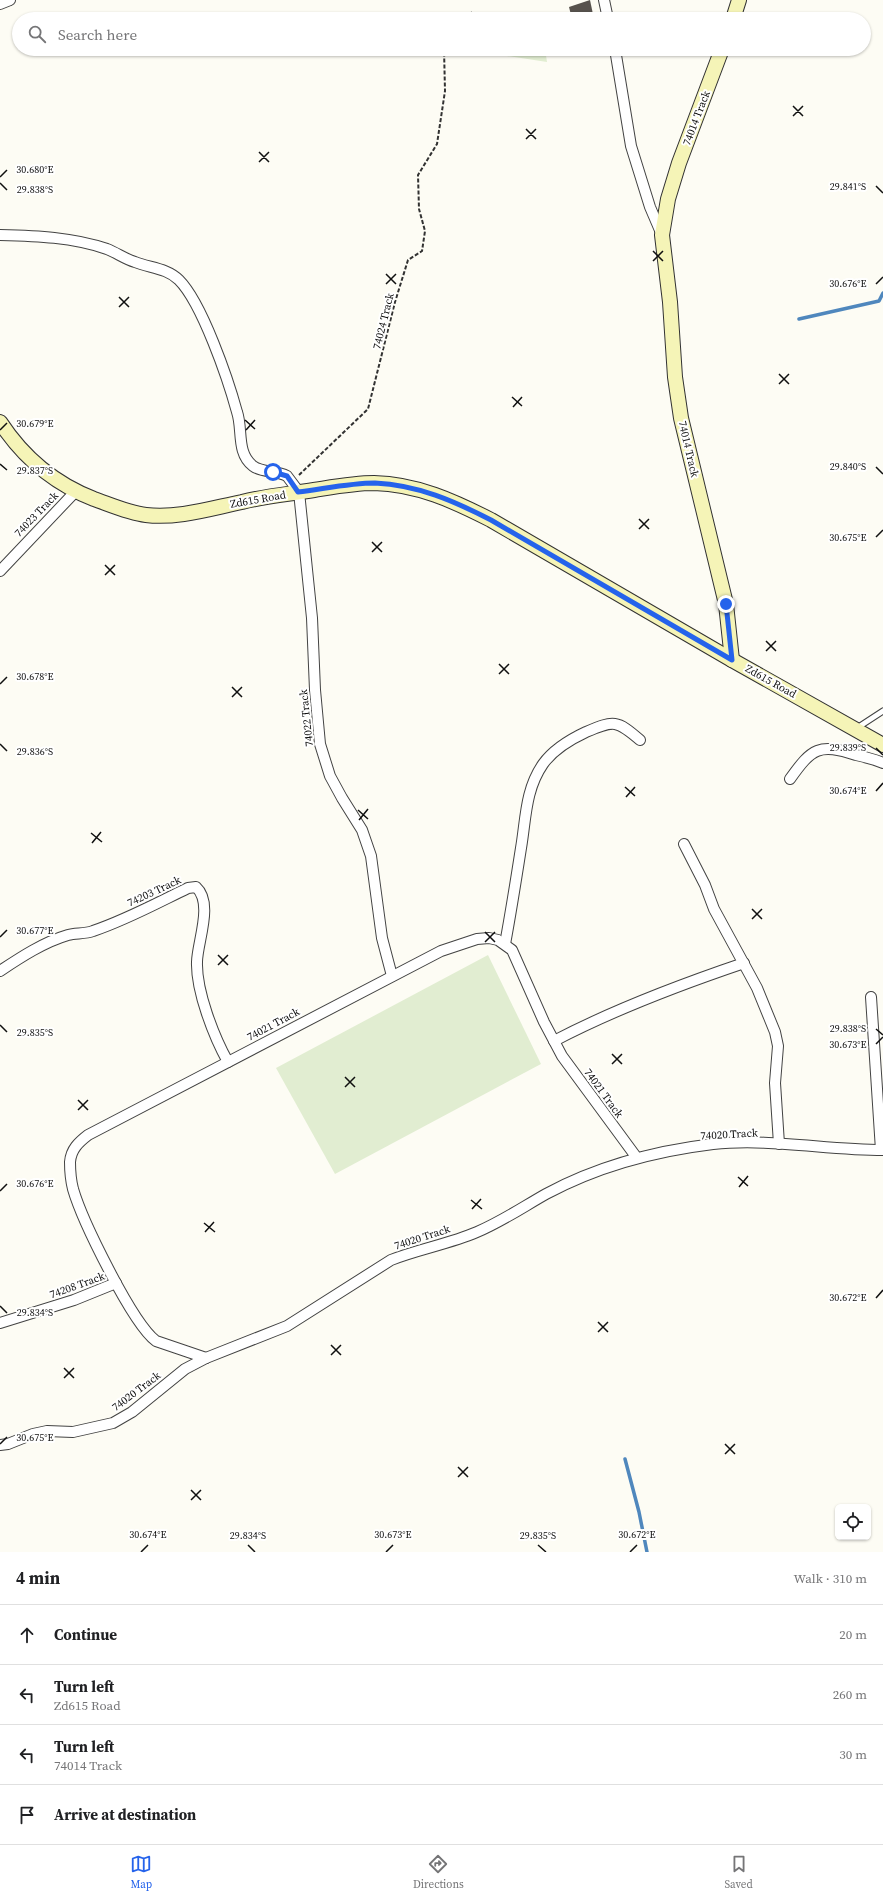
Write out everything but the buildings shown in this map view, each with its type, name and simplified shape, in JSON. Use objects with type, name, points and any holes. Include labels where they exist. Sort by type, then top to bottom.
[{"type":"street","points":[[0,4],[10,0]]},
{"type":"street","points":[[604,0],[607,12]]},
{"type":"street","points":[[736,12],[740,0]]},
{"type":"street","name":"74014 Track","points":[[616,56],[631,146],[650,207],[662,235],[670,302],[675,377],[681,418],[726,604],[732,660]]},
{"type":"street","name":"74014 Track","points":[[662,235],[668,200],[679,163],[719,56]]},
{"type":"street","points":[[0,235],[63,238],[108,250],[134,262],[162,269],[178,279],[189,292],[214,347],[237,412],[240,423],[240,442],[248,461],[258,469],[282,474],[295,487]]},
{"type":"street","name":"Zd615 Road","points":[[0,422],[11,438],[42,470],[75,492],[146,515],[178,514],[295,487],[374,483],[400,486],[428,492],[458,503],[498,524],[732,660],[883,745]]},
{"type":"street","name":"74022 Track","points":[[295,487],[312,618],[315,690],[320,744],[330,776],[362,830],[372,856],[382,938],[392,976]]},
{"type":"street","name":"74023 Track","points":[[0,571],[75,492]]},
{"type":"street","points":[[505,944],[523,832],[525,810],[531,785],[543,763],[560,747],[575,737],[606,724],[616,723],[623,726],[640,740]]},
{"type":"street","points":[[790,779],[812,754],[824,748],[836,749],[883,763]]},
{"type":"street","points":[[684,844],[705,885],[714,909],[744,963],[775,1032],[778,1046],[775,1083],[779,1144]]},
{"type":"street","name":"74203 Track","points":[[0,971],[22,956],[54,940],[69,935],[91,932],[136,913],[188,888],[196,887],[200,892],[204,912],[197,963],[198,977],[211,1029],[228,1062]]},
{"type":"street","name":"74021 Track","points":[[206,1358],[156,1341],[149,1336],[139,1323],[116,1283],[86,1223],[73,1189],[70,1160],[73,1151],[78,1143],[88,1135],[441,951],[477,938],[489,938],[505,944],[516,957],[562,1056],[637,1158]]},
{"type":"street","points":[[554,1041],[595,1020],[642,999],[744,963]]},
{"type":"street","points":[[871,997],[882,1150]]},
{"type":"street","name":"74020 Track","points":[[0,1445],[8,1444],[33,1434],[47,1431],[73,1432],[113,1423],[132,1412],[185,1369],[206,1358],[287,1326],[391,1260],[408,1253],[429,1248],[476,1232],[574,1181],[637,1158],[714,1144],[742,1143],[882,1150]]},
{"type":"street","name":"74208 Track","points":[[0,1323],[74,1300],[116,1283]]},
{"type":"lane","points":[[855,729],[883,711]]},
{"type":"path","name":"74024 Track","points":[[295,487],[368,409],[395,302],[408,260],[422,251],[425,232],[419,209],[418,175],[438,144],[445,91],[444,56]]},
{"type":"green space","points":[[508,56],[546,56],[547,62]]},
{"type":"green space","points":[[488,955],[541,1064],[335,1174],[276,1068]]},
{"type":"waterway","points":[[799,319],[879,301],[883,293]]},
{"type":"waterway","points":[[625,1459],[639,1512],[647,1552]]},
{"type":"route","points":[[273,472],[287,476],[298,492],[374,483],[400,486],[428,492],[458,503],[491,520],[732,660],[726,604]]}]
